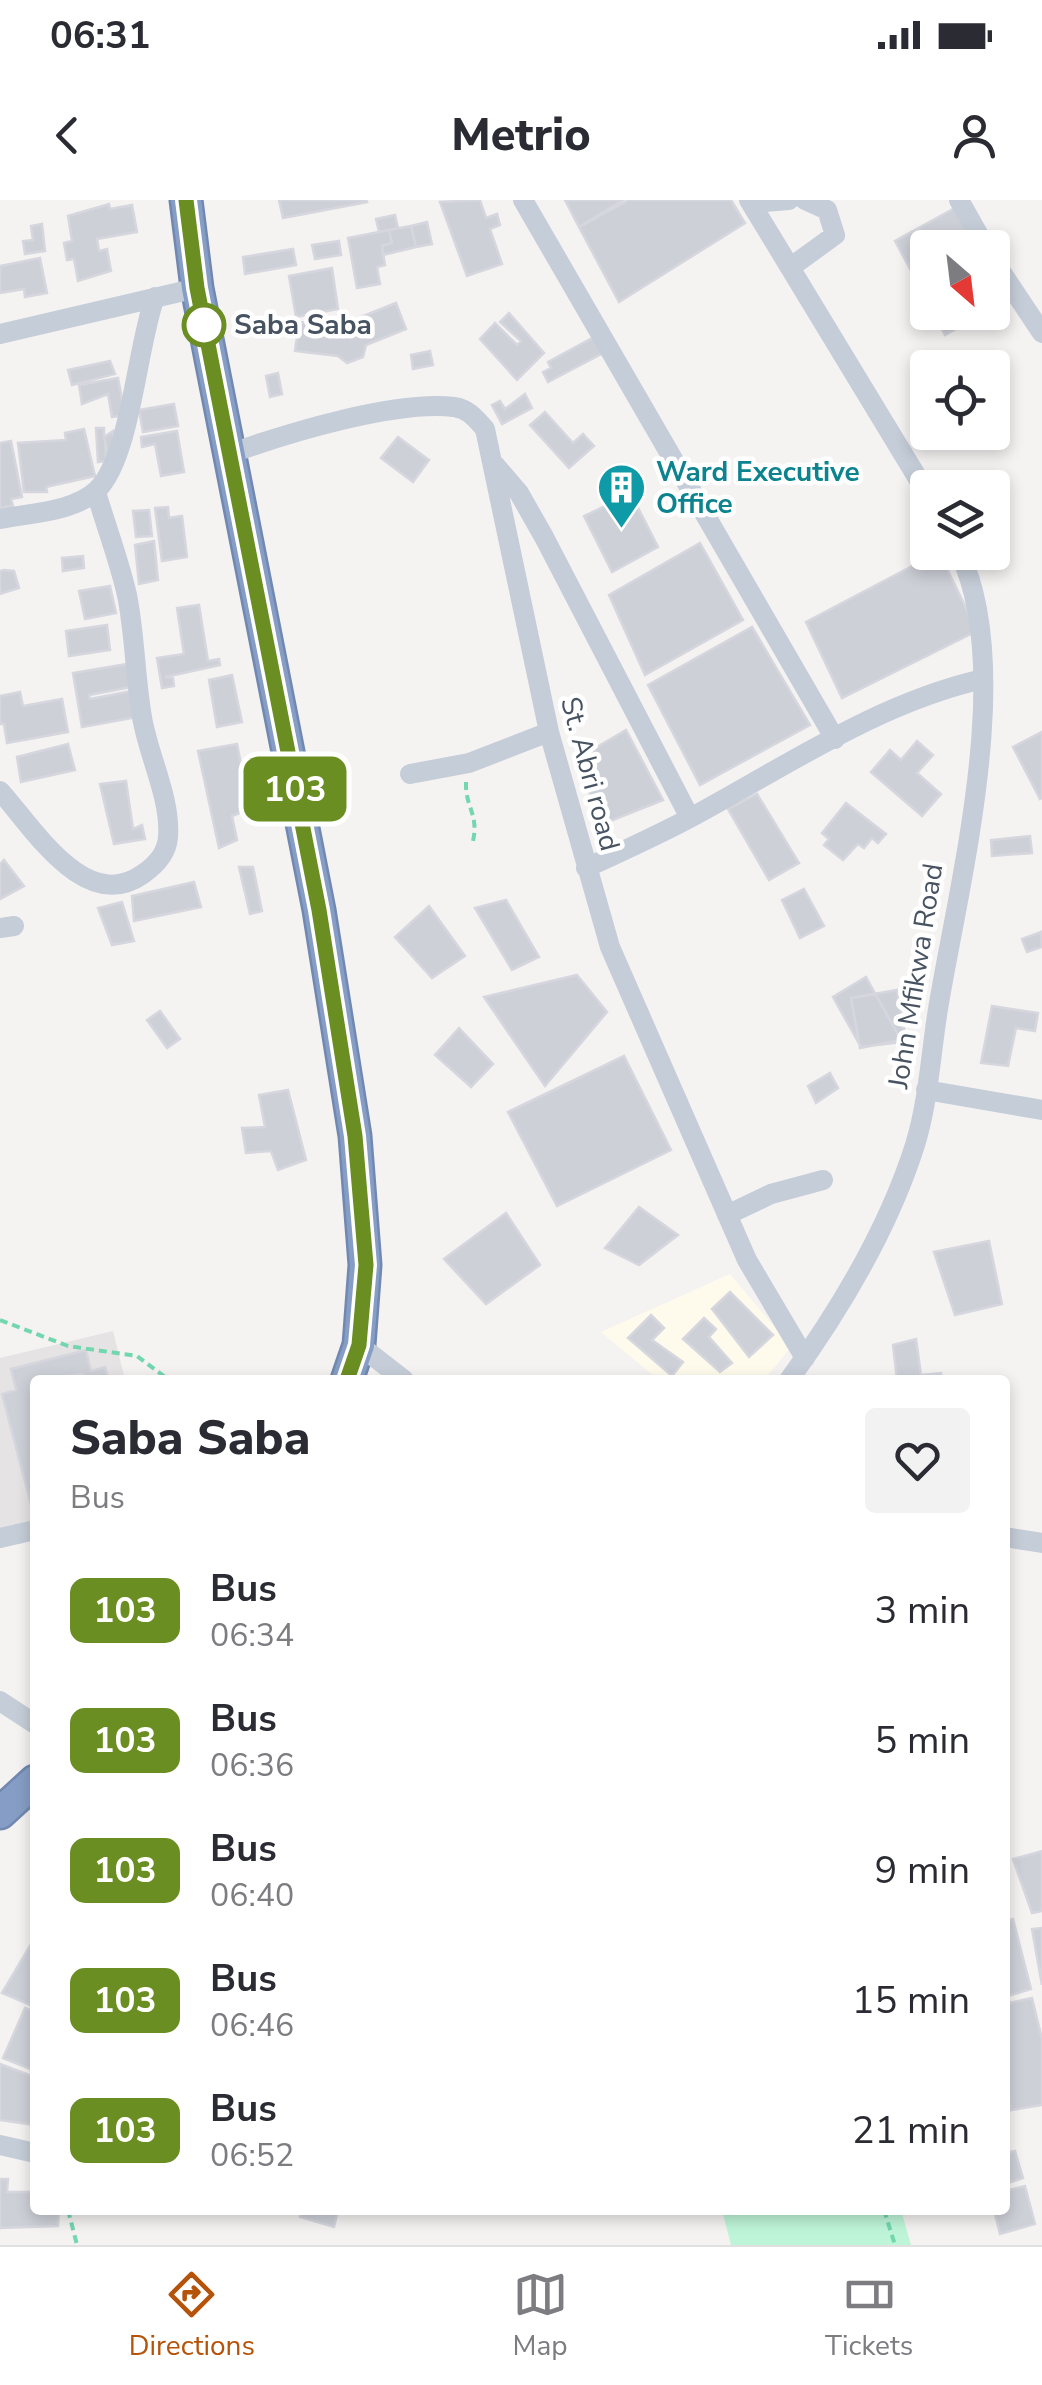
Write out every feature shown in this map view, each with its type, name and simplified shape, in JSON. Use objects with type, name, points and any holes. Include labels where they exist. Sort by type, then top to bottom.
[{"type":"highway","points":[[186,200],[197,288],[319,910],[355,1136],[365,1246],[359,1345],[349,1375]]},
{"type":"highway","points":[[0,1813],[30,1786]]},
{"type":"street","points":[[523,200],[836,739]]},
{"type":"street","points":[[750,201],[789,200]]},
{"type":"street","points":[[791,266],[835,235],[827,210],[805,200]]},
{"type":"street","points":[[959,200],[976,230]]},
{"type":"street","points":[[750,201],[913,470]]},
{"type":"street","points":[[1010,285],[1042,333]]},
{"type":"street","points":[[0,334],[197,288]]},
{"type":"street","points":[[0,790],[56,854],[93,882],[118,886],[138,878],[164,853],[168,837],[164,807],[142,716],[128,599],[96,492],[119,445],[155,297]]},
{"type":"street","name":"St. Abri road","points":[[232,453],[310,428],[382,413],[454,408],[472,414],[485,429],[549,732],[610,947],[727,1215],[766,1297],[805,1358]]},
{"type":"street","points":[[494,464],[519,494],[544,538],[690,818]]},
{"type":"street","points":[[0,519],[52,509],[96,492]]},
{"type":"street","name":"John Mfikwa Road","points":[[793,1375],[904,1174],[926,1090],[976,774],[983,679],[981,613],[965,570]]},
{"type":"street","points":[[586,868],[918,698],[983,679]]},
{"type":"street","points":[[410,774],[469,763],[549,732]]},
{"type":"street","points":[[926,1090],[1042,1110]]},
{"type":"street","points":[[727,1215],[772,1194],[823,1180]]},
{"type":"street","points":[[359,1345],[398,1375]]},
{"type":"street","points":[[0,1538],[30,1531]]},
{"type":"street","points":[[1010,1538],[1042,1543]]},
{"type":"street","points":[[0,1701],[30,1721]]},
{"type":"street","points":[[0,2145],[30,2152]]},
{"type":"path","points":[[469,763],[465,790],[476,816],[473,842]]},
{"type":"path","points":[[0,1320],[68,1346],[98,1347],[114,1356],[137,1356],[162,1375]]},
{"type":"path","points":[[69,2215],[78,2245]]},
{"type":"path","points":[[885,2215],[894,2245]]},
{"type":"shaded area","points":[[730,1274],[791,1347],[768,1375],[653,1375],[601,1332]]},
{"type":"shaded area","points":[[113,1331],[124,1375],[30,1375],[30,1524],[0,1531],[0,1358]]},
{"type":"green space","points":[[723,2215],[902,2215],[911,2245],[731,2245]]},
{"type":"building","points":[[279,200],[366,200],[367,202],[283,218]]},
{"type":"building","points":[[480,200],[486,218],[497,214],[500,225],[490,229],[502,264],[467,276],[440,202]]},
{"type":"building","points":[[565,200],[623,200],[579,227]]},
{"type":"building","points":[[629,200],[731,200],[745,223],[619,302],[579,227]]},
{"type":"building","points":[[109,204],[110,209],[132,205],[137,232],[97,239],[99,251],[107,249],[111,271],[78,281],[74,259],[67,260],[64,243],[72,241],[68,216]]},
{"type":"building","points":[[955,208],[966,230],[915,230]]},
{"type":"building","points":[[395,215],[398,228],[379,232],[376,219]]},
{"type":"building","points":[[427,222],[432,244],[416,247],[411,226]]},
{"type":"building","points":[[42,224],[45,251],[25,254],[23,241],[33,240],[31,226]]},
{"type":"building","points":[[411,226],[416,247],[383,255],[382,246],[392,243],[389,230]]},
{"type":"building","points":[[389,230],[392,243],[382,246],[385,265],[377,267],[380,284],[357,288],[348,238]]},
{"type":"building","points":[[910,233],[910,269],[895,241]]},
{"type":"building","points":[[339,241],[341,255],[315,259],[312,245]]},
{"type":"building","points":[[293,249],[296,265],[245,274],[243,257]]},
{"type":"building","points":[[40,258],[47,293],[25,297],[24,289],[0,293],[0,266]]},
{"type":"building","points":[[332,268],[338,309],[296,317],[289,276]]},
{"type":"building","points":[[396,303],[406,329],[366,345],[363,357],[347,363],[338,356],[295,351],[299,322],[336,327]]},
{"type":"building","points":[[509,313],[544,353],[517,380],[480,339],[495,323],[517,345],[521,341],[500,322]]},
{"type":"building","points":[[596,336],[605,352],[548,382],[543,372],[551,368],[548,362]]},
{"type":"building","points":[[430,351],[433,365],[413,369],[411,355]]},
{"type":"building","points":[[110,361],[115,374],[72,385],[68,370]]},
{"type":"building","points":[[278,373],[282,394],[270,397],[266,376]]},
{"type":"building","points":[[118,378],[125,415],[112,417],[108,394],[82,404],[79,385]]},
{"type":"building","points":[[525,394],[532,408],[502,424],[492,405],[500,401],[505,409]]},
{"type":"building","points":[[174,404],[178,426],[143,432],[139,410]]},
{"type":"building","points":[[545,412],[573,443],[583,434],[594,446],[569,468],[530,425]]},
{"type":"building","points":[[96,428],[104,428],[104,437],[113,431],[114,452],[107,453],[105,439],[106,461],[98,462]]},
{"type":"building","points":[[84,429],[95,476],[46,487],[47,492],[24,492],[18,443],[66,440],[65,433]]},
{"type":"building","points":[[177,431],[184,472],[161,476],[155,444],[142,447],[141,437]]},
{"type":"building","points":[[398,437],[429,460],[413,482],[381,458]]},
{"type":"building","points":[[11,441],[22,497],[11,499],[13,506],[0,508],[0,443]]},
{"type":"building","name":"Ward Executive Office","points":[[631,494],[658,547],[612,572],[584,516]]},
{"type":"building","points":[[168,507],[169,518],[182,516],[187,557],[162,561],[155,508]]},
{"type":"building","points":[[149,510],[152,536],[136,537],[133,511]]},
{"type":"building","points":[[154,541],[158,580],[139,584],[135,545]]},
{"type":"building","points":[[700,543],[743,620],[645,675],[609,595]]},
{"type":"building","points":[[83,556],[84,568],[63,571],[62,558]]},
{"type":"building","points":[[910,567],[948,570],[977,631],[842,698],[806,622]]},
{"type":"building","points":[[0,571],[14,571],[19,588],[0,594]]},
{"type":"building","points":[[110,586],[116,613],[85,619],[79,591]]},
{"type":"building","points":[[199,605],[208,661],[219,659],[220,665],[165,677],[173,678],[174,686],[162,688],[157,658],[184,654],[177,608]]},
{"type":"building","points":[[107,625],[110,650],[69,656],[66,631]]},
{"type":"building","points":[[752,627],[810,725],[700,785],[648,685]]},
{"type":"building","points":[[127,664],[131,687],[89,695],[90,699],[132,691],[137,717],[82,727],[73,673]]},
{"type":"building","points":[[232,675],[242,722],[217,727],[209,680]]},
{"type":"building","points":[[20,692],[23,706],[62,699],[68,732],[7,743],[4,724],[0,724],[0,696]]},
{"type":"building","points":[[626,730],[663,800],[603,824],[575,760]]},
{"type":"building","points":[[1042,732],[1042,798],[1040,799],[1013,747]]},
{"type":"building","points":[[917,741],[933,755],[917,773],[941,794],[922,816],[871,772],[890,750],[901,760]]},
{"type":"building","points":[[68,744],[75,770],[21,782],[17,757]]},
{"type":"building","points":[[237,744],[250,809],[232,816],[237,840],[219,848],[198,751]]},
{"type":"building","points":[[126,781],[133,829],[142,825],[145,839],[114,844],[100,784]]},
{"type":"building","points":[[757,794],[799,863],[769,880],[728,809]]},
{"type":"building","points":[[846,803],[886,834],[878,843],[872,838],[864,848],[858,844],[843,860],[824,845],[829,839],[822,833]]},
{"type":"building","points":[[1030,836],[1032,853],[992,856],[991,840]]},
{"type":"building","points":[[4,860],[24,886],[0,899],[0,864]]},
{"type":"building","points":[[239,867],[253,867],[262,911],[250,914]]},
{"type":"building","points":[[194,882],[201,907],[134,921],[132,896]]},
{"type":"building","points":[[804,889],[824,926],[800,938],[782,900]]},
{"type":"building","points":[[506,900],[539,957],[512,970],[475,908]]},
{"type":"building","points":[[122,902],[134,941],[112,945],[98,908]]},
{"type":"building","points":[[429,906],[465,956],[432,978],[395,937]]},
{"type":"building","points":[[1041,932],[1042,947],[1027,952],[1022,939]]},
{"type":"building","points":[[577,975],[607,1012],[545,1086],[484,997]]},
{"type":"building","points":[[866,977],[902,1042],[861,1047],[833,997]]},
{"type":"building","points":[[897,990],[906,1039],[860,1048],[851,998]]},
{"type":"building","points":[[992,1006],[1038,1013],[1035,1031],[1016,1028],[1008,1066],[981,1063]]},
{"type":"building","points":[[160,1011],[180,1039],[167,1048],[147,1020]]},
{"type":"building","points":[[459,1028],[493,1064],[471,1087],[435,1055]]},
{"type":"building","points":[[624,1056],[671,1150],[557,1206],[508,1112]]},
{"type":"building","points":[[830,1073],[838,1088],[816,1103],[808,1086]]},
{"type":"building","points":[[288,1090],[306,1160],[278,1170],[271,1151],[246,1153],[242,1128],[265,1127],[259,1095]]},
{"type":"building","points":[[639,1207],[678,1235],[639,1265],[605,1248]]},
{"type":"building","points":[[506,1213],[540,1265],[486,1304],[444,1259]]},
{"type":"building","points":[[989,1241],[1002,1304],[955,1315],[934,1252]]},
{"type":"building","points":[[730,1292],[773,1335],[749,1357],[712,1309]]},
{"type":"building","points":[[651,1315],[664,1328],[652,1340],[683,1362],[671,1375],[628,1338]]},
{"type":"building","points":[[704,1318],[716,1329],[709,1337],[732,1363],[720,1372],[683,1339]]},
{"type":"building","points":[[916,1339],[921,1375],[896,1375],[893,1345]]},
{"type":"building","points":[[86,1350],[91,1371],[105,1367],[107,1375],[30,1375],[30,1501],[2,1394],[16,1390],[11,1369]]},
{"type":"building","points":[[1042,1851],[1042,1911],[1032,1913],[1013,1859]]},
{"type":"building","points":[[1013,1919],[1031,1989],[1010,1995]]},
{"type":"building","points":[[1042,1928],[1042,1985],[1032,1929]]},
{"type":"building","points":[[30,1946],[30,2005],[2,1993]]},
{"type":"building","points":[[1032,1998],[1042,2039],[1042,2105],[1011,2110],[1010,2106],[1010,2003]]},
{"type":"building","points":[[25,2008],[30,2010],[30,2069],[3,2058]]},
{"type":"building","points":[[0,2064],[30,2075],[30,2124],[0,2120]]},
{"type":"building","points":[[1015,2151],[1023,2178],[1010,2182],[1010,2152]]},
{"type":"building","points":[[0,2179],[8,2179],[7,2192],[30,2192],[30,2215],[59,2215],[58,2226],[0,2228]]},
{"type":"building","points":[[1025,2186],[1035,2224],[1000,2234],[995,2215],[1010,2215],[1010,2190]]},
{"type":"building","points":[[301,2215],[337,2215],[334,2227]]},
{"type":"bus line","name":"103","points":[[186,200],[197,288],[319,910],[360,1174],[366,1265],[359,1345],[349,1375]]},
{"type":"place","name":"Saba Saba","points":[[204,325]]},
{"type":"place","name":"Ward Executive Office","points":[[621,530]]}]
